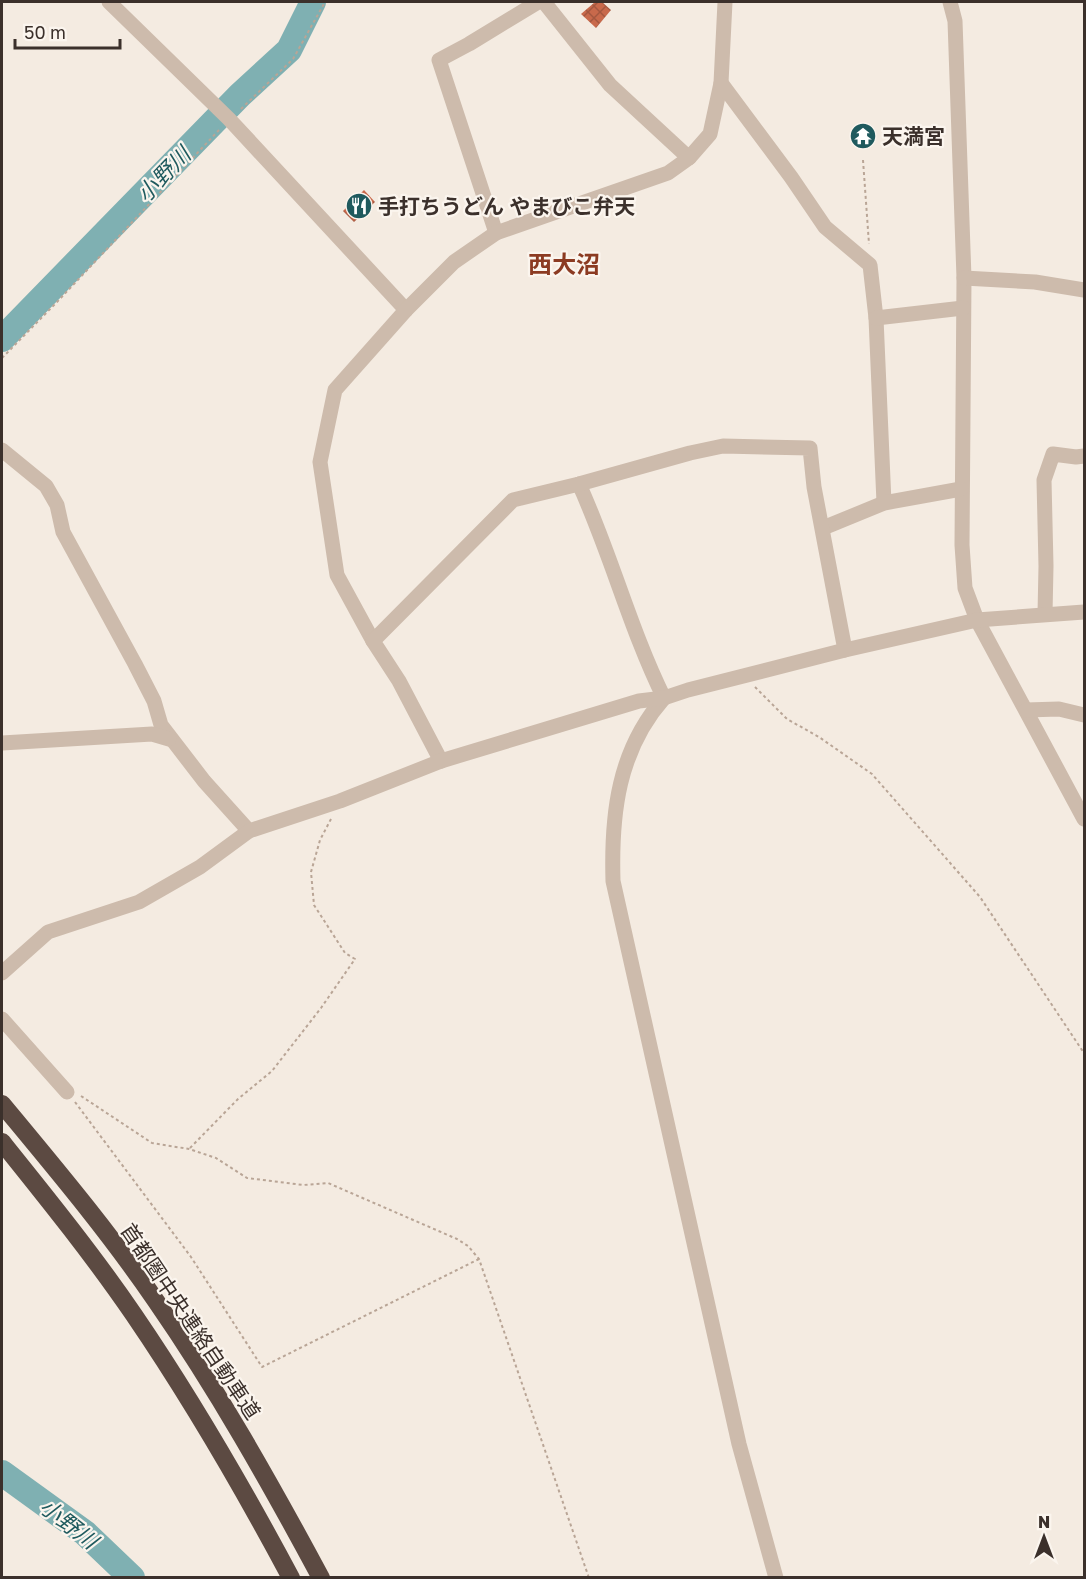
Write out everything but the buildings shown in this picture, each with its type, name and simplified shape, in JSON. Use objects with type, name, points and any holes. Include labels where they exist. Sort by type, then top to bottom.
[{"type":"highway","name":"首都圏中央連絡自動車道","points":[[2,1104],[87,1208],[155,1299],[199,1365],[269,1481],[321,1578]]},
{"type":"highway","name":"首都圏中央連絡自動車道","points":[[2,1142],[68,1224],[146,1333],[243,1489],[291,1578]]},
{"type":"street","points":[[109,2],[229,119],[406,310]]},
{"type":"street","points":[[496,233],[439,60],[538,2]]},
{"type":"street","points":[[544,2],[610,84],[689,158]]},
{"type":"street","points":[[441,761],[399,681],[373,641],[336,575],[320,462],[335,390],[406,310],[454,262],[496,233],[668,173],[689,158],[710,134],[721,83],[725,2]]},
{"type":"street","points":[[950,2],[955,21],[964,278],[961,489],[965,588],[977,620],[1084,819]]},
{"type":"street","points":[[721,83],[825,227],[870,265],[876,318],[884,503]]},
{"type":"street","points":[[964,278],[1035,282],[1084,290]]},
{"type":"street","points":[[876,318],[963,308]]},
{"type":"street","points":[[373,641],[513,500],[723,446],[810,448],[814,487],[845,650]]},
{"type":"street","points":[[2,450],[46,486],[57,505],[63,532],[154,701],[161,725],[170,739],[249,831]]},
{"type":"street","points":[[1045,614],[1044,480],[1053,454],[1084,456]]},
{"type":"street","points":[[579,484],[591,509],[623,601],[664,698]]},
{"type":"street","points":[[823,528],[884,503],[961,489]]},
{"type":"street","points":[[2,973],[48,932],[139,902],[200,867],[249,831],[340,801],[441,761],[639,701],[664,698],[845,650],[977,620],[1084,612]]},
{"type":"street","points":[[664,698],[647,718],[635,739],[617,795],[612,837],[613,882],[740,1444],[776,1578]]},
{"type":"street","points":[[1026,710],[1059,709],[1084,715]]},
{"type":"street","points":[[2,743],[152,734],[170,739]]},
{"type":"street","points":[[2,1019],[67,1092]]},
{"type":"path","points":[[2,358],[229,119],[255,98],[293,59],[325,2]]},
{"type":"path","points":[[863,160],[870,265]]},
{"type":"path","points":[[746,675],[753,686],[787,719],[872,774],[980,897],[1084,1053]]},
{"type":"path","points":[[189,1149],[238,1099],[272,1071],[321,1008],[355,959],[345,953],[314,905],[311,872],[320,840],[340,801]]},
{"type":"path","points":[[67,1092],[82,1096],[152,1143],[189,1149],[216,1158],[247,1178],[275,1183],[328,1184],[457,1239],[468,1246],[479,1259],[589,1578]]},
{"type":"path","points":[[67,1092],[191,1257],[262,1367],[479,1259]]},
{"type":"waterway","name":"小野川","points":[[2,339],[240,95],[289,50],[313,2]]},
{"type":"waterway","name":"小野川","points":[[2,1473],[85,1533],[132,1578]]},
{"type":"place","name":"天満宮","points":[[863,136]]},
{"type":"place","name":"手打ちうどん やまびこ弁天","points":[[359,206]]},
{"type":"district","name":"西大沼","points":[[564,263]]}]
